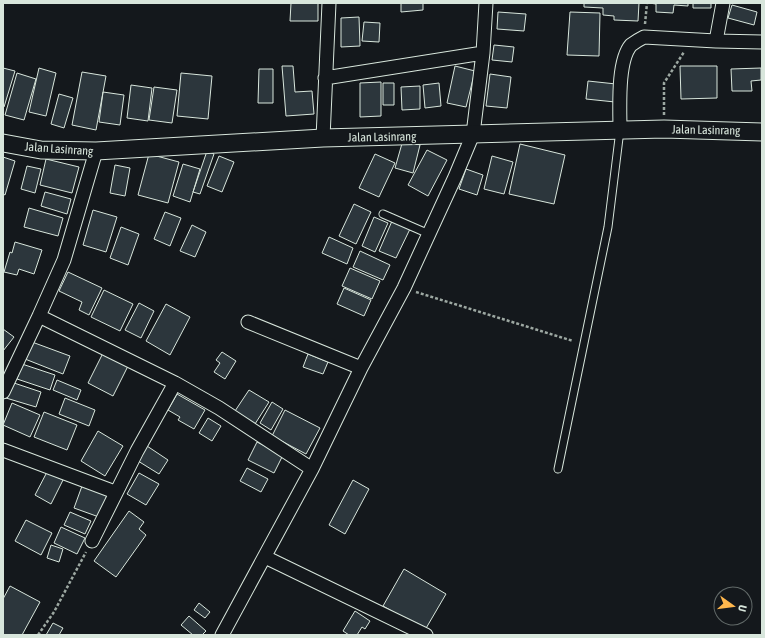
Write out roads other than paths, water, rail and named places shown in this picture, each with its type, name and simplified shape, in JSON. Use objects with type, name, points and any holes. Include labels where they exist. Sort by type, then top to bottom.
[{"type":"street","points":[[323,138],[329,3]]},
{"type":"street","points":[[222,635],[312,469],[361,368],[404,288],[472,134],[483,53],[486,3]]},
{"type":"street","points":[[716,41],[723,3]]},
{"type":"street","points":[[620,130],[620,88],[622,66],[627,51],[632,45],[644,37],[762,42]]},
{"type":"street","points":[[325,78],[483,53]]},
{"type":"street","name":"Jalan Lasinrang","points":[[3,143],[41,150],[96,151],[323,138],[449,136],[472,134],[664,129],[762,132]]},
{"type":"street","points":[[3,392],[40,316],[64,260],[96,151]]},
{"type":"street","points":[[40,316],[176,383],[219,408],[312,469]]},
{"type":"street","points":[[248,322],[361,368]]},
{"type":"street","points":[[92,541],[136,451],[176,383]]},
{"type":"street","points":[[3,450],[115,492]]},
{"type":"street","points":[[265,557],[426,635]]},
{"type":"lane","points":[[558,469],[608,227],[620,130]]},
{"type":"lane","points":[[383,214],[429,234]]}]
